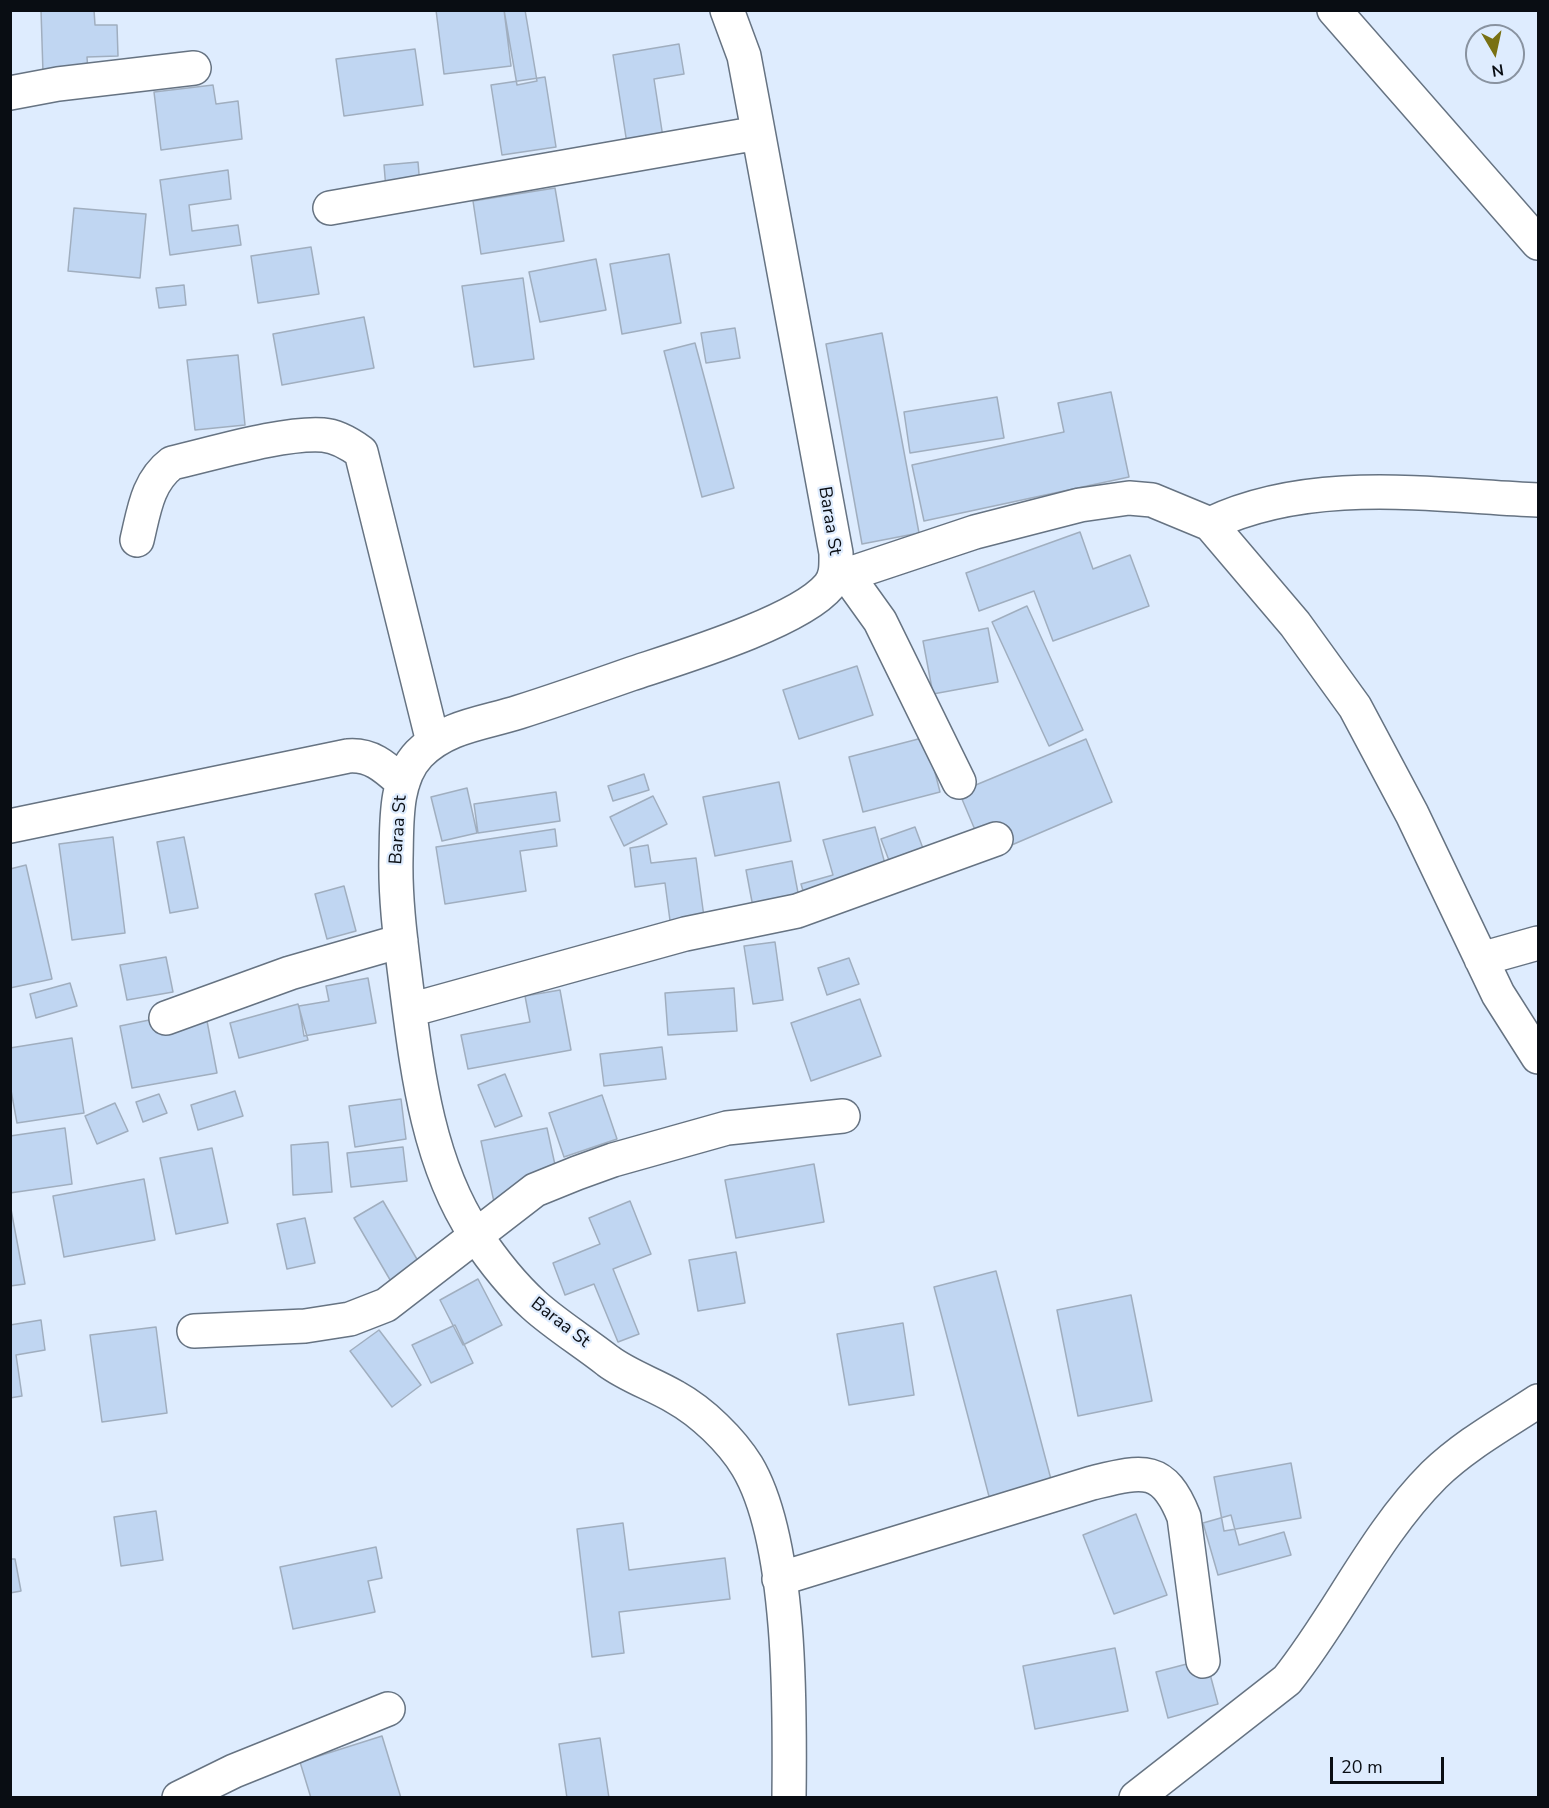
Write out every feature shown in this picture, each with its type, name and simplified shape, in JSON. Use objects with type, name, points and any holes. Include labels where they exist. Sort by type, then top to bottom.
[{"type":"street","name":"Baraa St","points":[[727,10],[744,56],[841,577],[809,602],[773,622],[703,650],[518,712],[459,728],[433,742],[416,756],[403,783],[399,804],[396,863],[401,941],[423,1098],[437,1152],[475,1234],[535,1306],[615,1366],[680,1399],[727,1440],[745,1463],[761,1493],[779,1579],[790,1736],[789,1797]]},
{"type":"street","points":[[1334,10],[1539,243]]},
{"type":"street","points":[[10,93],[58,84],[194,68]]},
{"type":"street","points":[[330,207],[758,133]]},
{"type":"street","points":[[137,540],[151,485],[161,471],[172,463],[282,439],[324,435],[347,442],[361,452],[433,742]]},
{"type":"street","points":[[1210,524],[1251,506],[1332,493],[1539,500]]},
{"type":"street","points":[[959,782],[880,621],[841,577],[975,532],[1080,505],[1129,498],[1152,500],[1210,524],[1295,624],[1355,707],[1412,814],[1498,994],[1539,1057]]},
{"type":"street","points":[[10,826],[348,756],[364,755],[373,759],[403,783]]},
{"type":"street","points":[[410,1010],[686,934],[797,911],[996,839]]},
{"type":"street","points":[[166,1018],[290,973],[401,941]]},
{"type":"street","points":[[1481,959],[1539,943]]},
{"type":"street","points":[[194,1331],[305,1326],[350,1320],[386,1305],[421,1280],[475,1234],[535,1190],[613,1160],[727,1128],[843,1116]]},
{"type":"street","points":[[1136,1797],[1287,1680],[1303,1660],[1378,1546],[1434,1475],[1474,1442],[1539,1401]]},
{"type":"street","points":[[779,1579],[1092,1483],[1122,1476],[1156,1476],[1164,1481],[1178,1501],[1184,1518],[1203,1661]]},
{"type":"street","points":[[179,1797],[234,1771],[388,1709]]},
{"type":"building","points":[[41,10],[94,10],[95,25],[117,25],[118,56],[87,57],[88,72],[43,73]]},
{"type":"building","points":[[436,10],[504,10],[511,66],[444,74]]},
{"type":"building","points":[[504,10],[525,10],[537,81],[517,85]]},
{"type":"building","points":[[679,44],[684,74],[654,79],[664,144],[628,150],[613,55]]},
{"type":"building","points":[[415,49],[423,105],[344,116],[336,59]]},
{"type":"building","points":[[545,77],[556,147],[502,155],[491,85]]},
{"type":"building","points":[[213,85],[216,104],[238,101],[242,139],[161,150],[154,92]]},
{"type":"building","points":[[418,162],[420,186],[386,189],[384,165]]},
{"type":"building","points":[[228,170],[231,199],[189,205],[192,231],[238,225],[241,245],[170,255],[160,180]]},
{"type":"building","points":[[555,188],[564,241],[481,254],[473,201]]},
{"type":"building","points":[[74,208],[146,214],[140,278],[68,271]]},
{"type":"building","points":[[311,247],[319,294],[258,303],[251,256]]},
{"type":"building","points":[[669,254],[681,323],[622,334],[610,264]]},
{"type":"building","points":[[596,259],[606,310],[540,322],[529,272]]},
{"type":"building","points":[[523,278],[534,359],[474,367],[462,286]]},
{"type":"building","points":[[184,285],[186,305],[159,308],[156,288]]},
{"type":"building","points":[[364,317],[374,368],[282,385],[273,334]]},
{"type":"building","points":[[735,328],[740,358],[706,363],[701,333]]},
{"type":"building","points":[[882,333],[919,533],[862,544],[826,344]]},
{"type":"building","points":[[695,343],[734,488],[702,497],[664,351]]},
{"type":"building","points":[[238,355],[245,425],[195,430],[187,360]]},
{"type":"building","points":[[1111,392],[1129,477],[924,521],[912,465],[1064,432],[1058,403]]},
{"type":"building","points":[[997,397],[1004,438],[910,453],[904,412]]},
{"type":"building","points":[[1080,532],[1093,569],[1130,555],[1149,606],[1053,641],[1034,591],[979,611],[966,573]]},
{"type":"building","points":[[1027,606],[1083,730],[1049,746],[992,622]]},
{"type":"building","points":[[988,628],[998,682],[933,694],[923,641]]},
{"type":"building","points":[[857,666],[873,715],[799,739],[783,690]]},
{"type":"building","points":[[926,737],[940,792],[863,812],[849,757]]},
{"type":"building","points":[[1086,739],[1112,802],[986,856],[959,792]]},
{"type":"building","points":[[644,774],[649,790],[613,801],[608,786]]},
{"type":"building","points":[[779,782],[791,841],[715,856],[703,797]]},
{"type":"building","points":[[467,788],[477,833],[442,841],[431,797]]},
{"type":"building","points":[[556,792],[560,821],[478,833],[474,804]]},
{"type":"building","points":[[653,796],[667,824],[624,846],[610,817]]},
{"type":"building","points":[[875,827],[891,886],[808,908],[801,884],[833,875],[823,840]]},
{"type":"building","points":[[915,827],[931,870],[897,882],[881,839]]},
{"type":"building","points":[[555,829],[557,846],[520,851],[526,891],[445,904],[436,847]]},
{"type":"building","points":[[113,837],[125,933],[72,940],[59,844]]},
{"type":"building","points":[[184,837],[198,908],[170,913],[157,842]]},
{"type":"building","points":[[648,845],[651,863],[696,858],[707,939],[673,943],[665,883],[635,887],[630,848]]},
{"type":"building","points":[[792,861],[802,914],[756,923],[746,870]]},
{"type":"building","points":[[26,865],[52,979],[10,988],[10,869]]},
{"type":"building","points":[[344,886],[356,931],[327,939],[315,894]]},
{"type":"building","points":[[775,942],[783,1000],[753,1004],[744,946]]},
{"type":"building","points":[[166,957],[173,992],[127,1000],[120,965]]},
{"type":"building","points":[[849,958],[859,984],[827,995],[818,968]]},
{"type":"building","points":[[368,978],[376,1023],[304,1036],[299,1006],[329,1001],[326,986]]},
{"type":"building","points":[[70,983],[77,1006],[36,1018],[30,994]]},
{"type":"building","points":[[734,988],[737,1031],[668,1035],[665,993]]},
{"type":"building","points":[[560,990],[571,1050],[468,1069],[461,1035],[530,1022],[525,996]]},
{"type":"building","points":[[860,999],[881,1056],[811,1081],[791,1023]]},
{"type":"building","points":[[298,1004],[308,1040],[239,1058],[230,1023]]},
{"type":"building","points":[[159,1018],[161,1030],[207,1021],[217,1073],[132,1088],[120,1026]]},
{"type":"building","points":[[72,1038],[84,1113],[17,1123],[10,1085],[10,1048]]},
{"type":"building","points":[[662,1047],[666,1079],[604,1086],[600,1054]]},
{"type":"building","points":[[505,1074],[522,1116],[495,1127],[478,1085]]},
{"type":"building","points":[[235,1091],[243,1116],[198,1130],[191,1105]]},
{"type":"building","points":[[159,1094],[167,1113],[143,1122],[136,1102]]},
{"type":"building","points":[[602,1095],[617,1139],[564,1157],[549,1113]]},
{"type":"building","points":[[401,1099],[406,1139],[355,1147],[349,1106]]},
{"type":"building","points":[[115,1103],[128,1131],[97,1144],[85,1116]]},
{"type":"building","points":[[65,1128],[72,1184],[10,1193],[10,1136]]},
{"type":"building","points":[[547,1128],[560,1188],[494,1202],[481,1141]]},
{"type":"building","points":[[328,1142],[332,1192],[293,1195],[291,1145]]},
{"type":"building","points":[[403,1147],[407,1181],[351,1187],[347,1153]]},
{"type":"building","points":[[212,1148],[228,1223],[176,1234],[160,1158]]},
{"type":"building","points":[[814,1164],[824,1222],[736,1238],[725,1180]]},
{"type":"building","points":[[144,1179],[155,1240],[64,1257],[53,1196]]},
{"type":"building","points":[[383,1201],[425,1273],[396,1290],[354,1218]]},
{"type":"building","points":[[630,1201],[651,1254],[613,1269],[639,1334],[618,1342],[594,1284],[565,1295],[553,1263],[600,1244],[589,1218]]},
{"type":"building","points":[[10,1204],[25,1284],[10,1286]]},
{"type":"building","points":[[305,1218],[315,1263],[287,1269],[277,1224]]},
{"type":"building","points":[[736,1252],[745,1303],[698,1311],[689,1260]]},
{"type":"building","points":[[996,1271],[1053,1487],[991,1504],[934,1287]]},
{"type":"building","points":[[478,1279],[502,1325],[463,1345],[440,1300]]},
{"type":"building","points":[[1131,1295],[1152,1401],[1078,1416],[1057,1310]]},
{"type":"building","points":[[41,1320],[45,1350],[16,1355],[22,1396],[10,1398],[10,1325]]},
{"type":"building","points":[[903,1323],[914,1395],[849,1405],[837,1334]]},
{"type":"building","points":[[455,1325],[473,1363],[431,1383],[412,1345]]},
{"type":"building","points":[[156,1327],[167,1413],[102,1422],[90,1335]]},
{"type":"building","points":[[379,1330],[421,1385],[392,1407],[350,1351]]},
{"type":"building","points":[[1291,1463],[1301,1518],[1224,1531],[1214,1477]]},
{"type":"building","points":[[156,1511],[163,1560],[121,1566],[114,1517]]},
{"type":"building","points":[[1136,1514],[1167,1595],[1114,1614],[1083,1535]]},
{"type":"building","points":[[1231,1515],[1239,1545],[1284,1532],[1291,1555],[1218,1575],[1203,1523]]},
{"type":"building","points":[[623,1523],[629,1570],[725,1558],[730,1599],[619,1612],[624,1653],[592,1657],[577,1529]]},
{"type":"building","points":[[376,1547],[382,1578],[368,1581],[375,1612],[293,1629],[280,1567]]},
{"type":"building","points":[[10,1559],[15,1559],[21,1591],[10,1593]]},
{"type":"building","points":[[1115,1648],[1128,1711],[1035,1729],[1023,1666]]},
{"type":"building","points":[[1206,1659],[1218,1704],[1168,1718],[1156,1672]]},
{"type":"building","points":[[382,1736],[401,1798],[311,1798],[300,1762]]},
{"type":"building","points":[[600,1738],[609,1798],[567,1798],[559,1744]]}]
